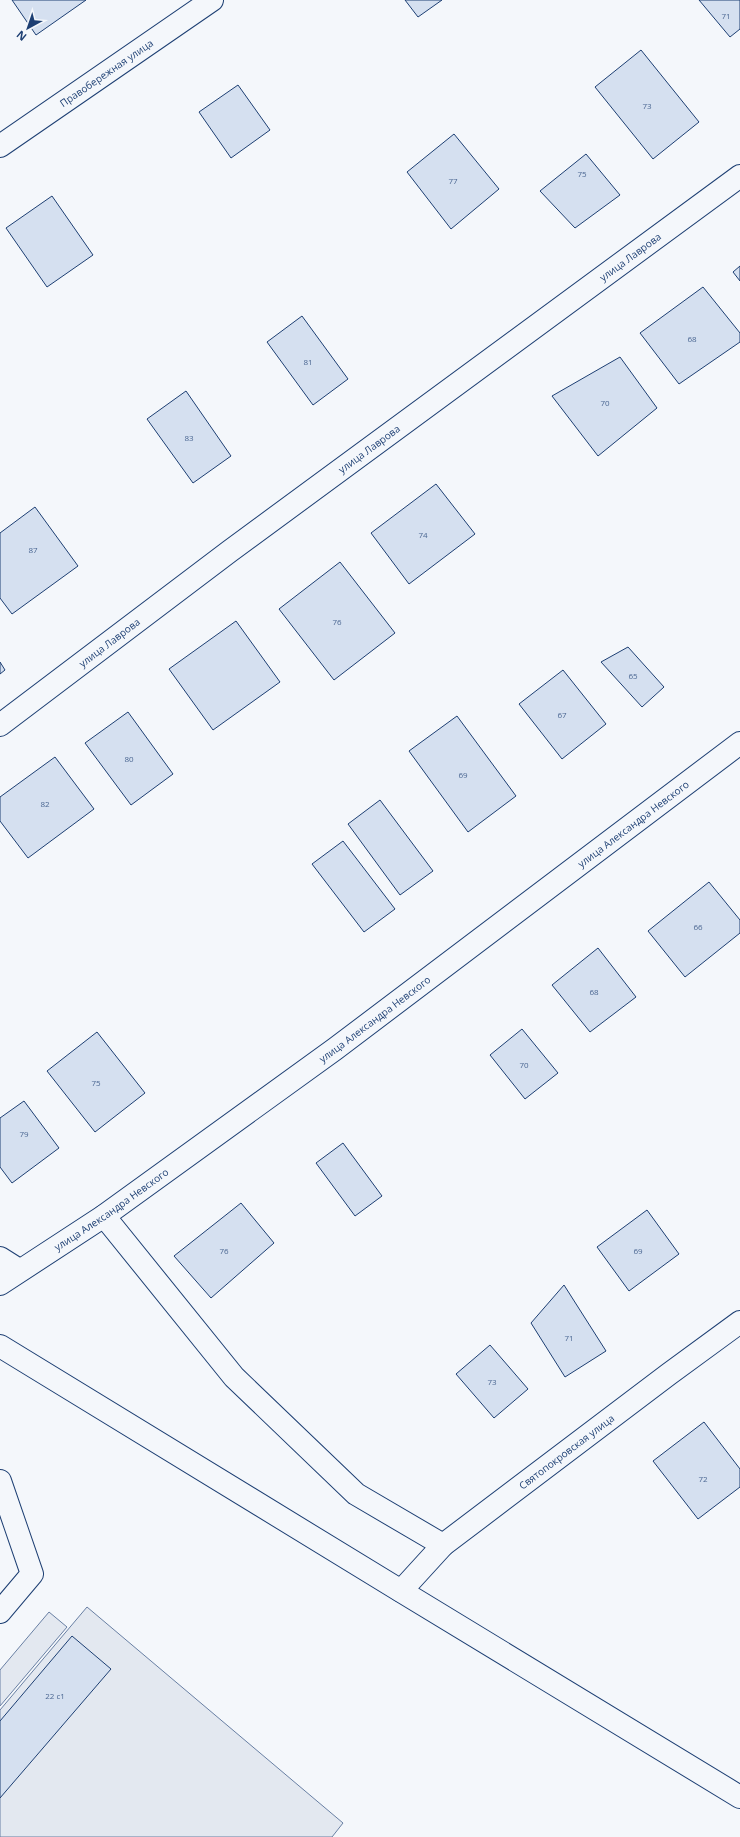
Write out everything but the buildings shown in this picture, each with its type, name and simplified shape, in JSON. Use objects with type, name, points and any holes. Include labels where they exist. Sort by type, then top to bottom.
[{"type":"street","name":"Правобережная улица","points":[[0,146],[212,0]]},
{"type":"street","name":"улица Лаврова","points":[[0,725],[236,546],[740,176]]},
{"type":"street","name":"улица Александра Невского","points":[[0,1284],[19,1270],[104,1216],[342,1044],[740,743]]},
{"type":"street","points":[[104,1216],[240,1382],[356,1494],[443,1546]]},
{"type":"street","points":[[0,1258],[19,1270]]},
{"type":"street","name":"Святопокровская улица","points":[[401,1591],[443,1546],[662,1379],[740,1322]]},
{"type":"street","points":[[0,1346],[740,1797]]},
{"type":"street","points":[[0,1481],[32,1574],[0,1612]]},
{"type":"shaded area","points":[[87,1607],[343,1823],[332,1837],[0,1837],[0,1710]]},
{"type":"shaded area","points":[[49,1612],[67,1627],[0,1706],[0,1670]]}]
